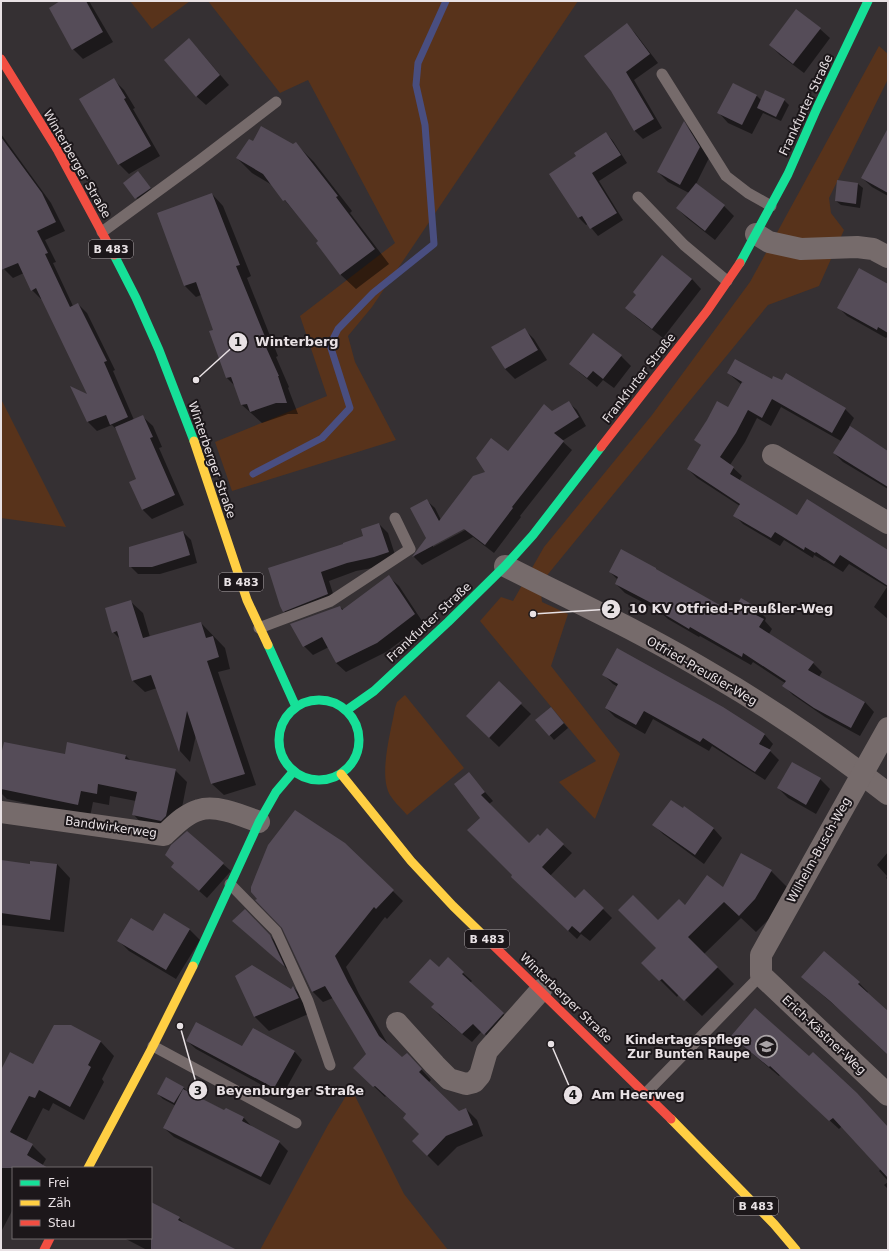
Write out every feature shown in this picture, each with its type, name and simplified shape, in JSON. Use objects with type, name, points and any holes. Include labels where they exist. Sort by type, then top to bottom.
[{"type":"main road","name":"Frankfurter Straße","points":[[347,710],[374,691],[505,566],[532,535],[707,311],[741,262],[788,174],[817,108],[868,1]]},
{"type":"main road","name":"Winterberger Straße","points":[[1,58],[58,151],[136,298],[198,452],[247,600],[296,707]]},
{"type":"main road","points":[[322,699],[335,702],[347,710],[355,720],[359,731],[360,744],[357,756],[351,767],[328,780],[315,781],[293,772],[283,759],[280,748],[279,736],[287,715],[296,707],[308,701],[322,699]]},
{"type":"main road","points":[[89,1167],[153,1046],[198,955],[259,822],[276,792],[293,772]]},
{"type":"main road","name":"Winterberger Straße","points":[[341,774],[411,861],[453,906],[646,1093],[774,1224],[796,1250]]},
{"type":"main road","points":[[44,1250],[50,1239]]},
{"type":"street","points":[[756,234],[769,242],[801,250],[857,247],[873,249],[888,257]]},
{"type":"street","points":[[772,454],[888,522]]},
{"type":"street","name":"Otfried-Preußler-Weg","points":[[505,566],[660,645],[715,676],[790,723],[888,794]]},
{"type":"street","name":"Wilhelm-Busch-Weg","points":[[761,975],[761,955],[888,728]]},
{"type":"street","name":"Bandwirkerweg","points":[[1,812],[164,835],[186,816],[199,809],[213,808],[244,816],[259,822]]},
{"type":"street","name":"Erich-Kästner-Weg","points":[[761,975],[888,1095]]},
{"type":"street","points":[[397,1023],[449,1079],[466,1084],[474,1082],[480,1075],[487,1051],[541,990]]},
{"type":"lane","points":[[662,74],[726,176],[748,193],[771,206]]},
{"type":"lane","points":[[102,232],[276,102]]},
{"type":"lane","points":[[638,197],[684,245],[727,281]]},
{"type":"lane","points":[[259,628],[331,601],[410,550],[395,518]]},
{"type":"lane","points":[[230,884],[276,931],[308,1001],[330,1065]]},
{"type":"lane","points":[[646,1093],[761,975]]},
{"type":"lane","points":[[153,1046],[296,1123]]},
{"type":"shaded area","points":[[130,1],[190,1],[152,29]]},
{"type":"shaded area","points":[[208,1],[578,1],[372,307],[348,336],[355,362],[396,440],[232,491],[215,442],[327,396],[300,316],[395,243],[308,80],[280,93]]},
{"type":"shaded area","points":[[879,46],[888,54],[888,79],[829,198],[831,213],[844,230],[819,286],[768,305],[540,584],[542,602],[568,614],[551,666],[620,754],[595,819],[559,782],[596,761],[480,621],[501,597],[513,601],[544,547],[652,415],[750,282]]},
{"type":"shaded area","points":[[1,399],[66,527],[1,518]]},
{"type":"shaded area","points":[[405,695],[464,768],[407,815],[389,794],[385,772],[387,750],[395,708],[397,702]]},
{"type":"shaded area","points":[[351,1088],[404,1194],[448,1250],[260,1250],[328,1125]]},
{"type":"building","points":[[60,1],[86,1],[103,32],[72,50],[49,8]]},
{"type":"building","points":[[796,9],[821,28],[793,64],[769,45]]},
{"type":"building","points":[[627,23],[650,54],[626,72],[654,119],[634,131],[611,91],[584,56]]},
{"type":"building","points":[[189,38],[220,75],[196,97],[164,60]]},
{"type":"building","points":[[114,78],[126,98],[124,99],[151,146],[118,165],[79,99]]},
{"type":"building","points":[[733,83],[757,95],[742,125],[717,113]]},
{"type":"building","points":[[765,90],[785,99],[776,117],[757,108]]},
{"type":"building","points":[[684,121],[700,147],[680,185],[657,172]]},
{"type":"building","points":[[261,126],[293,144],[296,142],[338,196],[336,197],[375,249],[340,275],[316,243],[318,241],[285,200],[283,201],[263,174],[236,158],[249,139],[253,141]]},
{"type":"building","points":[[888,128],[888,193],[861,178]]},
{"type":"building","points":[[606,132],[621,155],[592,173],[617,213],[590,229],[582,216],[578,218],[549,174],[576,156],[574,153]]},
{"type":"building","points":[[1,137],[42,193],[56,222],[37,231],[48,253],[45,254],[70,307],[78,303],[107,361],[104,362],[128,417],[110,425],[106,415],[87,422],[70,386],[87,394],[36,288],[31,291],[18,263],[1,270]]},
{"type":"building","points":[[138,171],[151,188],[135,199],[123,183]]},
{"type":"building","points":[[837,180],[858,183],[856,204],[835,201]]},
{"type":"building","points":[[696,183],[725,205],[705,231],[676,208]]},
{"type":"building","points":[[212,193],[240,265],[236,266],[268,344],[265,345],[279,376],[287,403],[276,403],[250,412],[247,404],[241,405],[231,377],[226,378],[209,331],[213,330],[196,282],[184,286],[157,213]]},
{"type":"building","points":[[662,255],[692,279],[652,329],[625,308],[636,295],[633,292]]},
{"type":"building","points":[[859,268],[888,284],[888,333],[878,327],[877,330],[837,308]]},
{"type":"building","points":[[525,328],[538,350],[505,369],[491,347]]},
{"type":"building","points":[[593,333],[622,355],[603,379],[593,371],[587,378],[569,364]]},
{"type":"building","points":[[735,359],[772,379],[773,376],[782,380],[786,373],[846,408],[832,433],[772,399],[762,418],[748,410],[736,433],[720,457],[734,467],[730,474],[797,515],[807,499],[888,550],[888,586],[840,555],[834,564],[816,552],[815,553],[805,547],[804,550],[775,532],[771,538],[733,516],[740,504],[687,469],[701,445],[694,440],[717,401],[728,407],[742,382],[744,383],[727,373]]},
{"type":"building","points":[[569,401],[579,417],[554,433],[564,441],[512,507],[513,508],[485,545],[464,529],[412,557],[426,538],[410,508],[427,499],[439,521],[473,476],[485,472],[476,458],[491,438],[508,451],[544,404],[552,411]]},
{"type":"building","points":[[143,415],[153,437],[150,438],[175,495],[142,510],[129,482],[136,479],[115,427]]},
{"type":"building","points":[[850,426],[888,451],[888,487],[833,453]]},
{"type":"building","points":[[379,523],[389,552],[347,563],[321,572],[328,594],[283,612],[268,568],[363,536],[361,529]]},
{"type":"building","points":[[183,531],[190,555],[152,567],[129,567],[129,547]]},
{"type":"building","points":[[621,549],[732,612],[741,598],[758,608],[754,614],[764,619],[759,627],[814,662],[808,670],[865,702],[851,728],[814,708],[782,686],[786,681],[743,653],[742,657],[690,627],[689,629],[657,610],[659,607],[615,584],[618,577],[609,572]]},
{"type":"building","points":[[389,575],[415,614],[377,643],[336,663],[322,637],[303,647],[290,624],[340,606],[342,610]]},
{"type":"building","points":[[131,600],[143,638],[201,622],[206,638],[213,636],[219,657],[207,661],[245,774],[211,784],[187,711],[179,752],[151,675],[132,681],[117,631],[112,633],[105,608]]},
{"type":"building","points":[[617,648],[723,707],[765,734],[759,744],[771,750],[755,772],[703,738],[700,742],[644,711],[636,725],[605,708],[618,684],[602,675]]},
{"type":"building","points":[[499,681],[522,703],[489,738],[466,716]]},
{"type":"building","points":[[551,707],[564,723],[549,736],[535,720]]},
{"type":"building","points":[[4,742],[65,754],[67,742],[126,755],[125,759],[176,769],[166,816],[161,821],[132,815],[137,792],[98,784],[97,794],[81,791],[78,805],[1,789],[1,755]]},
{"type":"building","points":[[792,762],[821,778],[806,805],[777,788]]},
{"type":"building","points":[[469,772],[485,792],[481,795],[529,843],[538,834],[540,836],[547,828],[564,844],[542,867],[575,898],[584,889],[604,908],[580,933],[572,926],[568,931],[511,877],[512,875],[467,830],[480,818],[454,784]]},
{"type":"building","points":[[671,800],[683,808],[684,806],[714,828],[695,855],[652,825]]},
{"type":"building","points":[[295,810],[345,843],[394,890],[376,909],[374,907],[335,956],[379,1036],[402,1057],[407,1053],[422,1069],[419,1072],[459,1111],[466,1108],[473,1125],[446,1136],[427,1156],[412,1141],[419,1134],[403,1118],[406,1114],[375,1086],[373,1087],[353,1068],[366,1054],[325,986],[312,992],[282,928],[255,900],[257,899],[251,892],[251,887],[268,845]]},
{"type":"building","points":[[187,831],[224,863],[199,891],[171,867],[174,863],[165,855],[171,845]]},
{"type":"building","points":[[741,853],[772,870],[755,899],[739,916],[724,902],[688,937],[718,967],[684,1001],[662,979],[659,981],[641,963],[656,948],[618,910],[633,895],[658,920],[679,899],[685,905],[707,875],[723,887]]},
{"type":"building","points":[[1,860],[30,864],[30,861],[57,864],[50,920],[1,913]]},
{"type":"building","points":[[245,909],[270,935],[285,967],[232,921]]},
{"type":"building","points":[[164,913],[190,929],[166,970],[117,941],[131,918],[153,931]]},
{"type":"building","points":[[824,951],[860,982],[858,984],[888,1011],[888,1055],[830,1001],[801,977]]},
{"type":"building","points":[[448,957],[464,972],[462,974],[504,1013],[484,1035],[473,1024],[462,1034],[431,1007],[434,1004],[409,982],[430,959],[439,967]]},
{"type":"building","points":[[252,965],[291,989],[293,986],[299,998],[254,1017],[235,976]]},
{"type":"building","points":[[755,1008],[809,1056],[813,1052],[857,1093],[888,1127],[888,1178],[833,1118],[829,1121],[770,1066],[769,1067],[731,1036]]},
{"type":"building","points":[[196,1022],[242,1046],[253,1028],[295,1051],[274,1088],[186,1041]]},
{"type":"building","points":[[54,1025],[71,1025],[101,1041],[88,1065],[91,1067],[70,1107],[39,1090],[35,1098],[29,1096],[10,1132],[33,1144],[27,1155],[46,1167],[1,1168],[1,1070],[10,1052],[33,1064]]},
{"type":"building","points":[[166,1077],[184,1087],[174,1103],[157,1094]]},
{"type":"building","points":[[183,1089],[224,1110],[226,1108],[244,1117],[242,1121],[280,1141],[261,1177],[163,1128]]},
{"type":"building","points":[[152,1203],[180,1217],[178,1220],[237,1250],[151,1250]]},
{"type":"waterway","points":[[253,474],[322,438],[350,408],[330,345],[338,329],[373,293],[434,244],[425,125],[416,85],[418,63],[446,1]]},
{"type":"traffic: fast","points":[[740,263],[788,174],[817,108],[868,1]]},
{"type":"traffic: fast","points":[[114,255],[136,298],[159,350],[194,441]]},
{"type":"traffic: fast","points":[[347,710],[374,691],[505,566],[533,535],[601,447]]},
{"type":"traffic: fast","points":[[268,645],[296,707]]},
{"type":"traffic: fast","points":[[311,700],[327,700],[348,711],[359,732],[359,740],[359,748],[348,769],[327,780],[311,780],[297,774],[290,769],[285,762],[279,748],[279,732],[285,718],[290,711],[297,706],[311,700]]},
{"type":"traffic: fast","points":[[193,966],[259,822],[276,792],[293,772]]},
{"type":"traffic: slow","points":[[194,441],[247,600],[268,645]]},
{"type":"traffic: slow","points":[[341,774],[411,861],[453,906],[488,940]]},
{"type":"traffic: slow","points":[[89,1167],[153,1046],[193,966]]},
{"type":"traffic: slow","points":[[671,1119],[774,1224],[796,1250]]},
{"type":"traffic: jam","points":[[1,59],[58,151],[114,255]]},
{"type":"traffic: jam","points":[[601,447],[707,311],[740,263]]},
{"type":"traffic: jam","points":[[488,940],[671,1119]]},
{"type":"traffic: jam","points":[[44,1250],[50,1239]]},
{"type":"place","name":"Winterberg","points":[[196,380]]},
{"type":"place","name":"10 KV Otfried-Preußler-Weg","points":[[533,614]]},
{"type":"place","name":"Beyenburger Straße","points":[[180,1026]]},
{"type":"place","name":"Am Heerweg","points":[[551,1044]]},
{"type":"place","name":"Kindertagespflege Zur Bunten Raupe","points":[[766,1047]]}]
